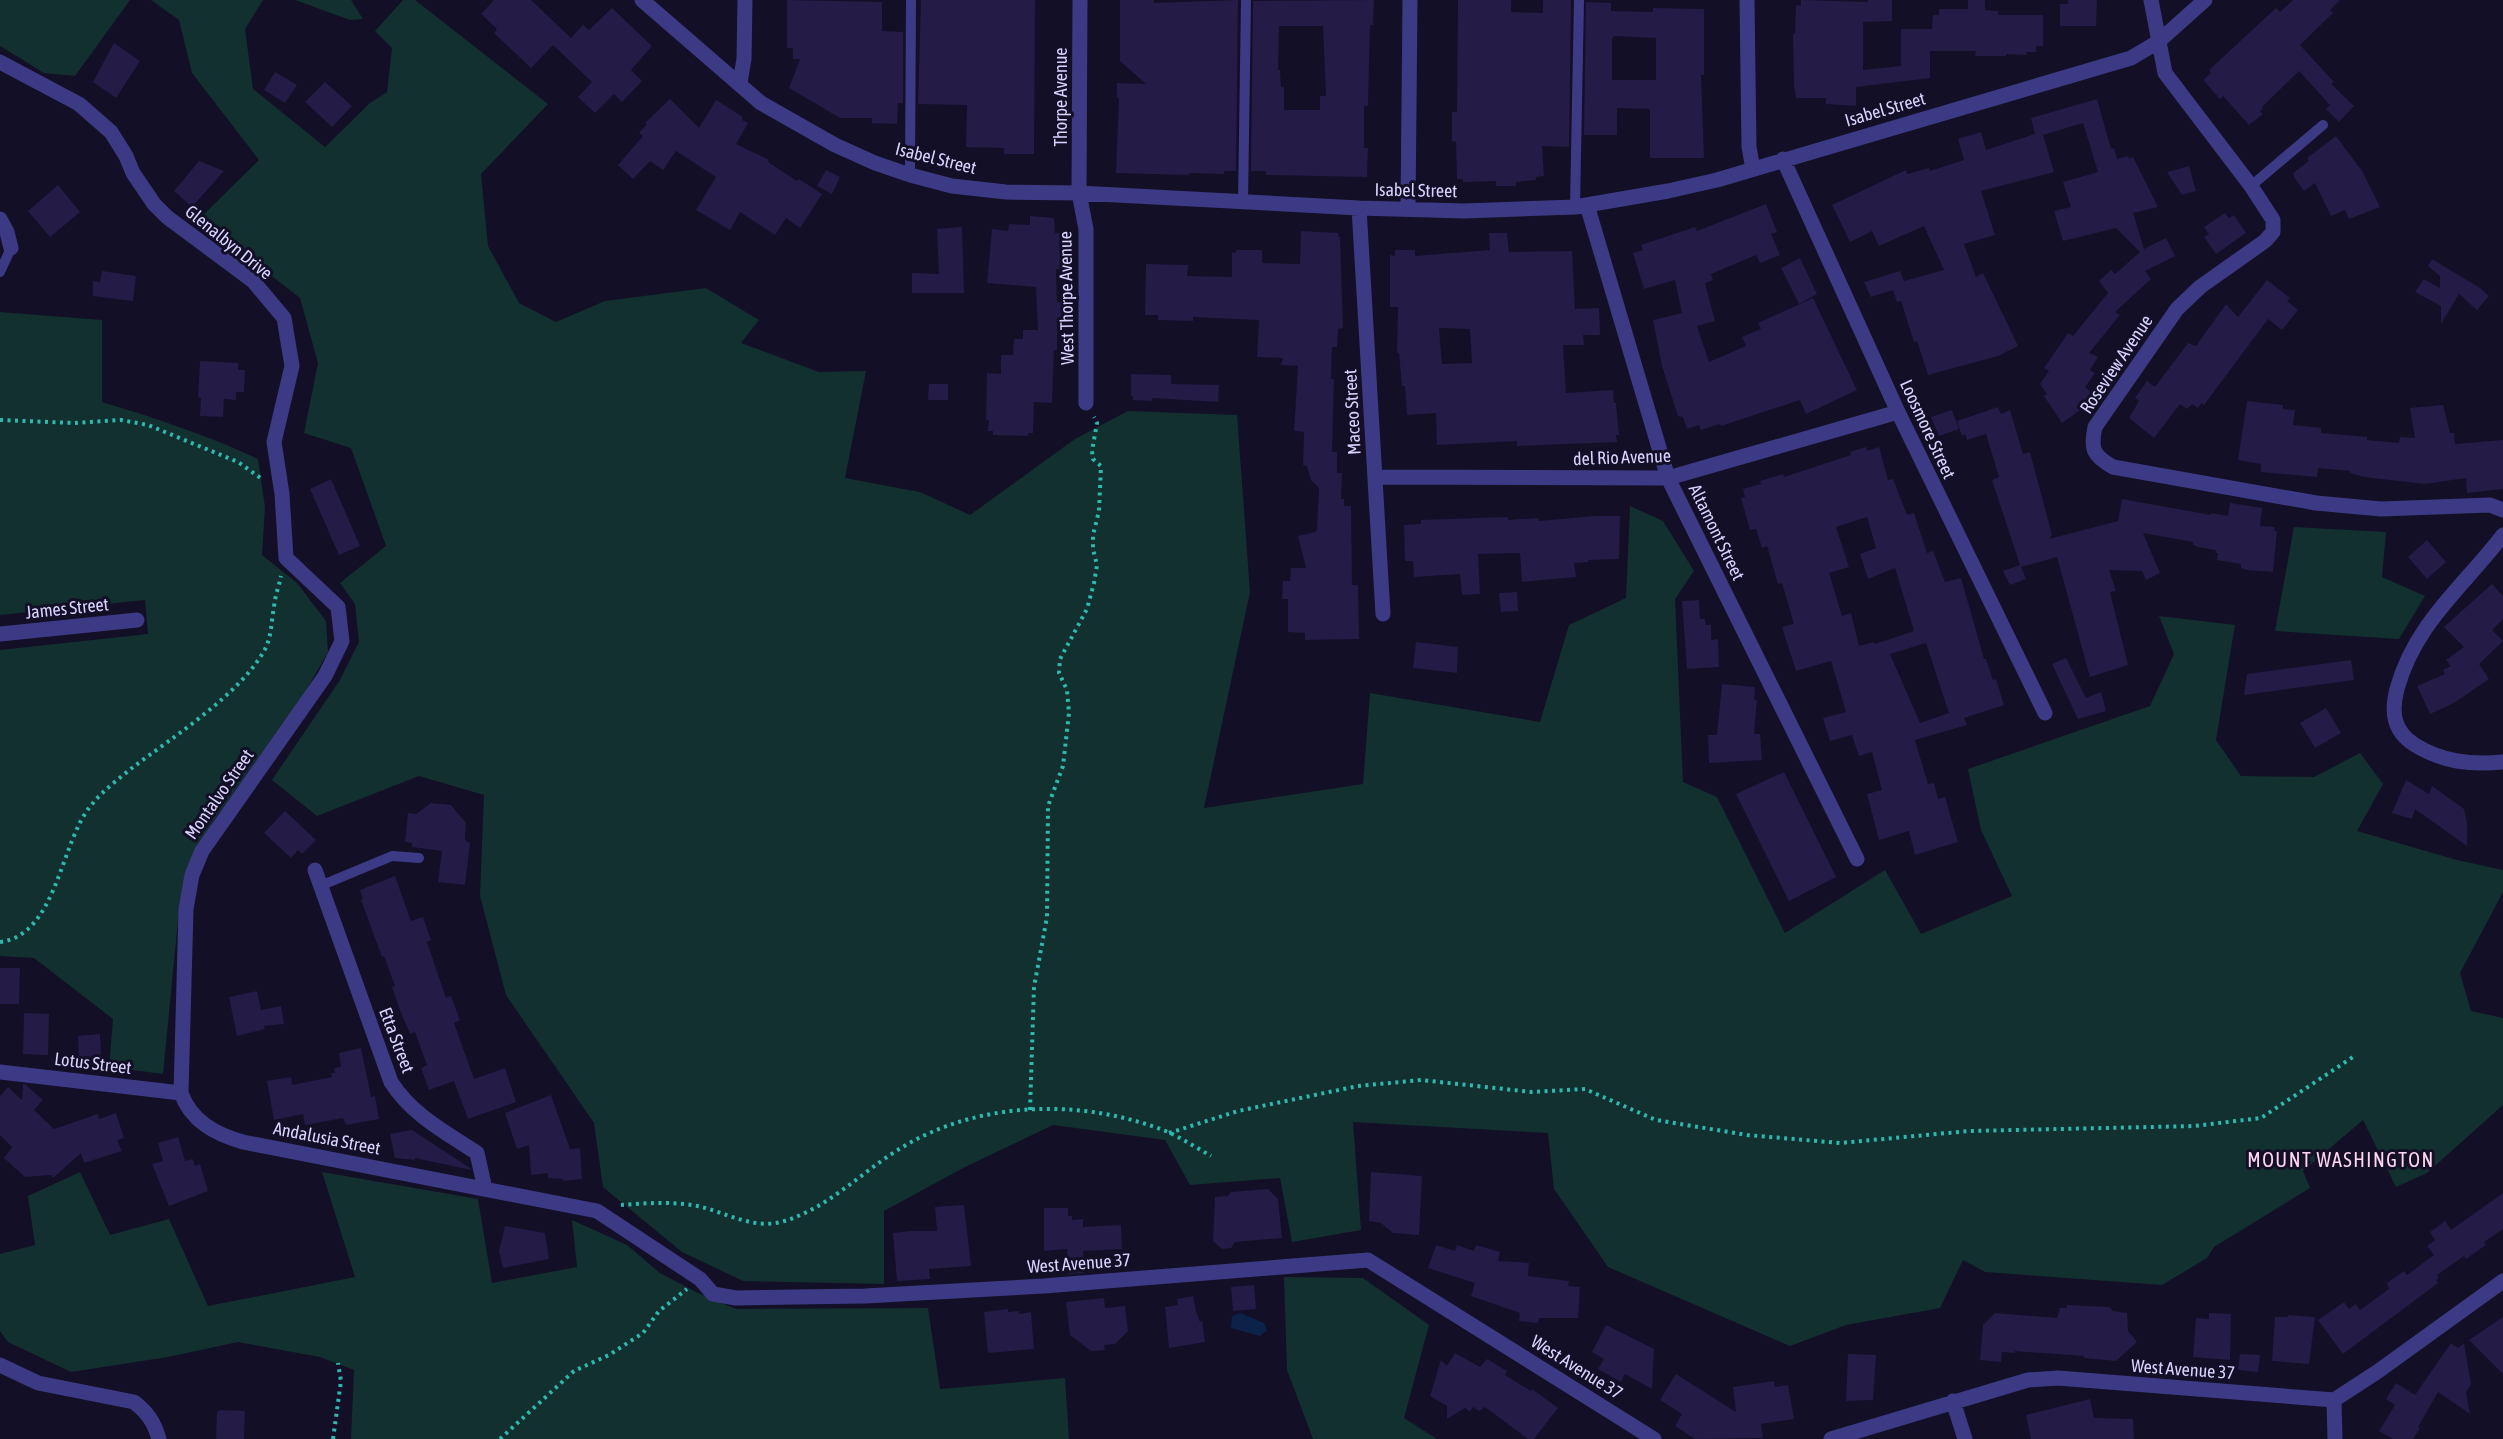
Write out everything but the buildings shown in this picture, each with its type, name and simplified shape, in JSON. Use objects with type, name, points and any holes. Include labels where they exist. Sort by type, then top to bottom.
[{"type":"street","name":"Isabel Street","points":[[642,0],[761,103],[835,145],[910,175],[952,186],[1006,192],[1359,208],[1514,210],[1581,206],[1668,191],[1753,169],[2132,58],[2158,42],[2205,0]]},
{"type":"street","points":[[740,83],[744,59],[745,0]]},
{"type":"street","name":"Thorpe Avenue","points":[[1079,194],[1080,0]]},
{"type":"street","points":[[1408,209],[1410,0]]},
{"type":"street","points":[[1748,0],[1749,147],[1753,169]]},
{"type":"street","name":"Roseview Avenue","points":[[2151,0],[2165,73],[2252,186],[2273,220],[2273,232],[2265,241],[2200,287],[2177,309],[2095,427],[2092,442],[2098,458],[2113,467],[2316,503],[2381,509],[2490,505],[2503,510]]},
{"type":"street","name":"Glenalbyn Drive","points":[[0,62],[79,104],[111,132],[126,156],[133,173],[154,204],[167,217],[253,281],[284,318],[292,366],[274,442],[282,494],[286,558]]},
{"type":"street","name":"Loosmore Street","points":[[1783,159],[1898,412],[2045,712]]},
{"type":"street","name":"West Thorpe Avenue","points":[[1079,194],[1086,229],[1086,403]]},
{"type":"street","name":"Altamont Street","points":[[1581,206],[1668,478],[1857,859]]},
{"type":"street","name":"Maceo Street","points":[[1359,208],[1383,614]]},
{"type":"street","points":[[0,219],[8,232],[11,248]]},
{"type":"street","name":"del Rio Avenue","points":[[1375,477],[1668,478],[1898,412]]},
{"type":"street","points":[[2503,535],[2444,602],[2415,642],[2400,677],[2392,707],[2398,727],[2408,740],[2427,752],[2454,762],[2476,765],[2503,762]]},
{"type":"street","name":"Montalvo Street","points":[[181,1093],[186,909],[192,875],[202,851],[325,676],[342,641],[338,607],[286,558]]},
{"type":"street","name":"James Street","points":[[0,634],[138,620]]},
{"type":"street","name":"Etta Street","points":[[315,870],[391,1082],[403,1100],[417,1113],[477,1153],[485,1189]]},
{"type":"street","name":"Lotus Street","points":[[0,1072],[181,1093]]},
{"type":"street","name":"Andalusia Street","points":[[181,1093],[187,1109],[198,1120],[227,1137],[485,1189]]},
{"type":"street","name":"West Avenue 37","points":[[485,1189],[597,1211],[700,1279],[713,1294],[736,1298],[865,1296],[1044,1286],[1368,1260],[1654,1439]]},
{"type":"street","points":[[2335,1439],[2334,1400],[2377,1372],[2503,1281]]},
{"type":"street","points":[[0,1365],[39,1383],[134,1402],[154,1423],[159,1439]]},
{"type":"street","name":"West Avenue 37","points":[[1831,1439],[2028,1380],[2058,1378],[2334,1400]]},
{"type":"street","points":[[1953,1401],[1965,1439]]},
{"type":"lane","points":[[910,175],[911,0]]},
{"type":"lane","points":[[1243,202],[1246,0]]},
{"type":"lane","points":[[1579,0],[1581,206]]},
{"type":"lane","points":[[2252,186],[2323,125]]},
{"type":"lane","points":[[0,272],[11,248]]},
{"type":"lane","points":[[320,886],[392,856],[420,858]]},
{"type":"path","points":[[1030,1110],[1034,987],[1047,917],[1048,806],[1063,766],[1068,734],[1069,713],[1066,690],[1059,673],[1060,659],[1087,609],[1097,565],[1093,549],[1093,534],[1098,511],[1101,466],[1093,459],[1092,451],[1097,423],[1086,403]]},
{"type":"path","points":[[0,420],[75,423],[121,420],[148,425],[238,462],[282,494]]},
{"type":"path","points":[[0,942],[21,934],[34,924],[45,909],[77,828],[89,808],[108,787],[225,696],[265,650],[271,634],[273,607],[286,558]]},
{"type":"path","points":[[1169,1133],[1238,1111],[1358,1086],[1421,1080],[1532,1092],[1585,1089],[1656,1120],[1747,1135],[1840,1143],[1969,1131],[2194,1126],[2261,1118],[2356,1055]]},
{"type":"path","points":[[597,1211],[653,1202],[701,1207],[743,1222],[780,1222],[827,1201],[901,1148],[940,1127],[980,1116],[1030,1110],[1078,1109],[1132,1121],[1169,1133],[1212,1156]]},
{"type":"path","points":[[500,1439],[574,1371],[609,1355],[643,1333],[659,1311],[700,1279]]},
{"type":"path","points":[[333,1439],[341,1381],[338,1363]]},
{"type":"green space","points":[[0,0],[130,0],[75,76],[44,73],[0,46]]},
{"type":"green space","points":[[151,0],[263,0],[245,29],[253,89],[325,147],[370,103],[387,92],[392,48],[375,31],[403,0],[415,0],[548,104],[481,174],[488,246],[519,303],[556,322],[605,301],[706,288],[759,320],[741,343],[819,372],[866,371],[845,478],[920,492],[970,515],[1075,439],[1128,411],[1237,415],[1250,592],[1204,808],[1363,784],[1370,693],[1540,722],[1569,625],[1626,598],[1630,506],[1663,521],[1694,571],[1675,599],[1683,782],[1717,797],[1785,933],[1885,870],[1921,934],[2012,896],[1981,830],[1968,769],[2150,706],[2174,654],[2159,616],[2235,625],[2216,740],[2241,776],[2314,777],[2360,753],[2383,784],[2357,831],[2457,860],[2503,870],[2503,892],[2460,973],[2471,1011],[2503,1018],[2503,1105],[2427,1173],[2396,1187],[2363,1120],[2303,1171],[2310,1188],[2214,1247],[2207,1258],[2162,1285],[1985,1272],[1963,1260],[1940,1308],[1846,1325],[1790,1346],[1608,1267],[1554,1189],[1548,1133],[1353,1122],[1361,1230],[1292,1242],[1280,1178],[1190,1185],[1165,1140],[1053,1125],[965,1167],[884,1211],[884,1284],[743,1281],[682,1252],[603,1187],[594,1123],[506,995],[480,896],[484,795],[419,776],[317,816],[272,780],[340,680],[359,642],[355,604],[340,583],[386,546],[351,448],[304,433],[318,363],[300,298],[197,221],[259,160],[192,73],[179,20]]},
{"type":"green space","points":[[295,0],[351,0],[363,19],[350,20]]},
{"type":"green space","points":[[0,312],[102,320],[102,402],[220,442],[258,459],[265,507],[262,555],[297,583],[326,621],[328,652],[304,694],[212,823],[195,852],[180,900],[163,1074],[109,1067],[113,1019],[34,958],[0,956],[0,650],[148,634],[145,600],[0,615]]},
{"type":"green space","points":[[2294,527],[2386,532],[2382,577],[2425,596],[2399,639],[2275,631]]},
{"type":"green space","points":[[80,1172],[110,1235],[169,1219],[208,1306],[355,1277],[322,1172],[478,1199],[492,1283],[577,1267],[572,1220],[627,1245],[660,1273],[698,1293],[736,1309],[928,1308],[940,1389],[1065,1378],[1069,1439],[351,1439],[354,1370],[320,1357],[238,1342],[168,1357],[71,1372],[8,1342],[0,1331],[0,1254],[35,1245],[28,1196]]},
{"type":"green space","points":[[1284,1277],[1363,1278],[1429,1325],[1404,1418],[1437,1439],[1313,1439],[1287,1370]]},
{"type":"water","points":[[1240,1313],[1264,1323],[1267,1330],[1260,1336],[1231,1328],[1232,1316]]},
{"type":"district","name":"MOUNT WASHINGTON","points":[[2341,1159]]}]
